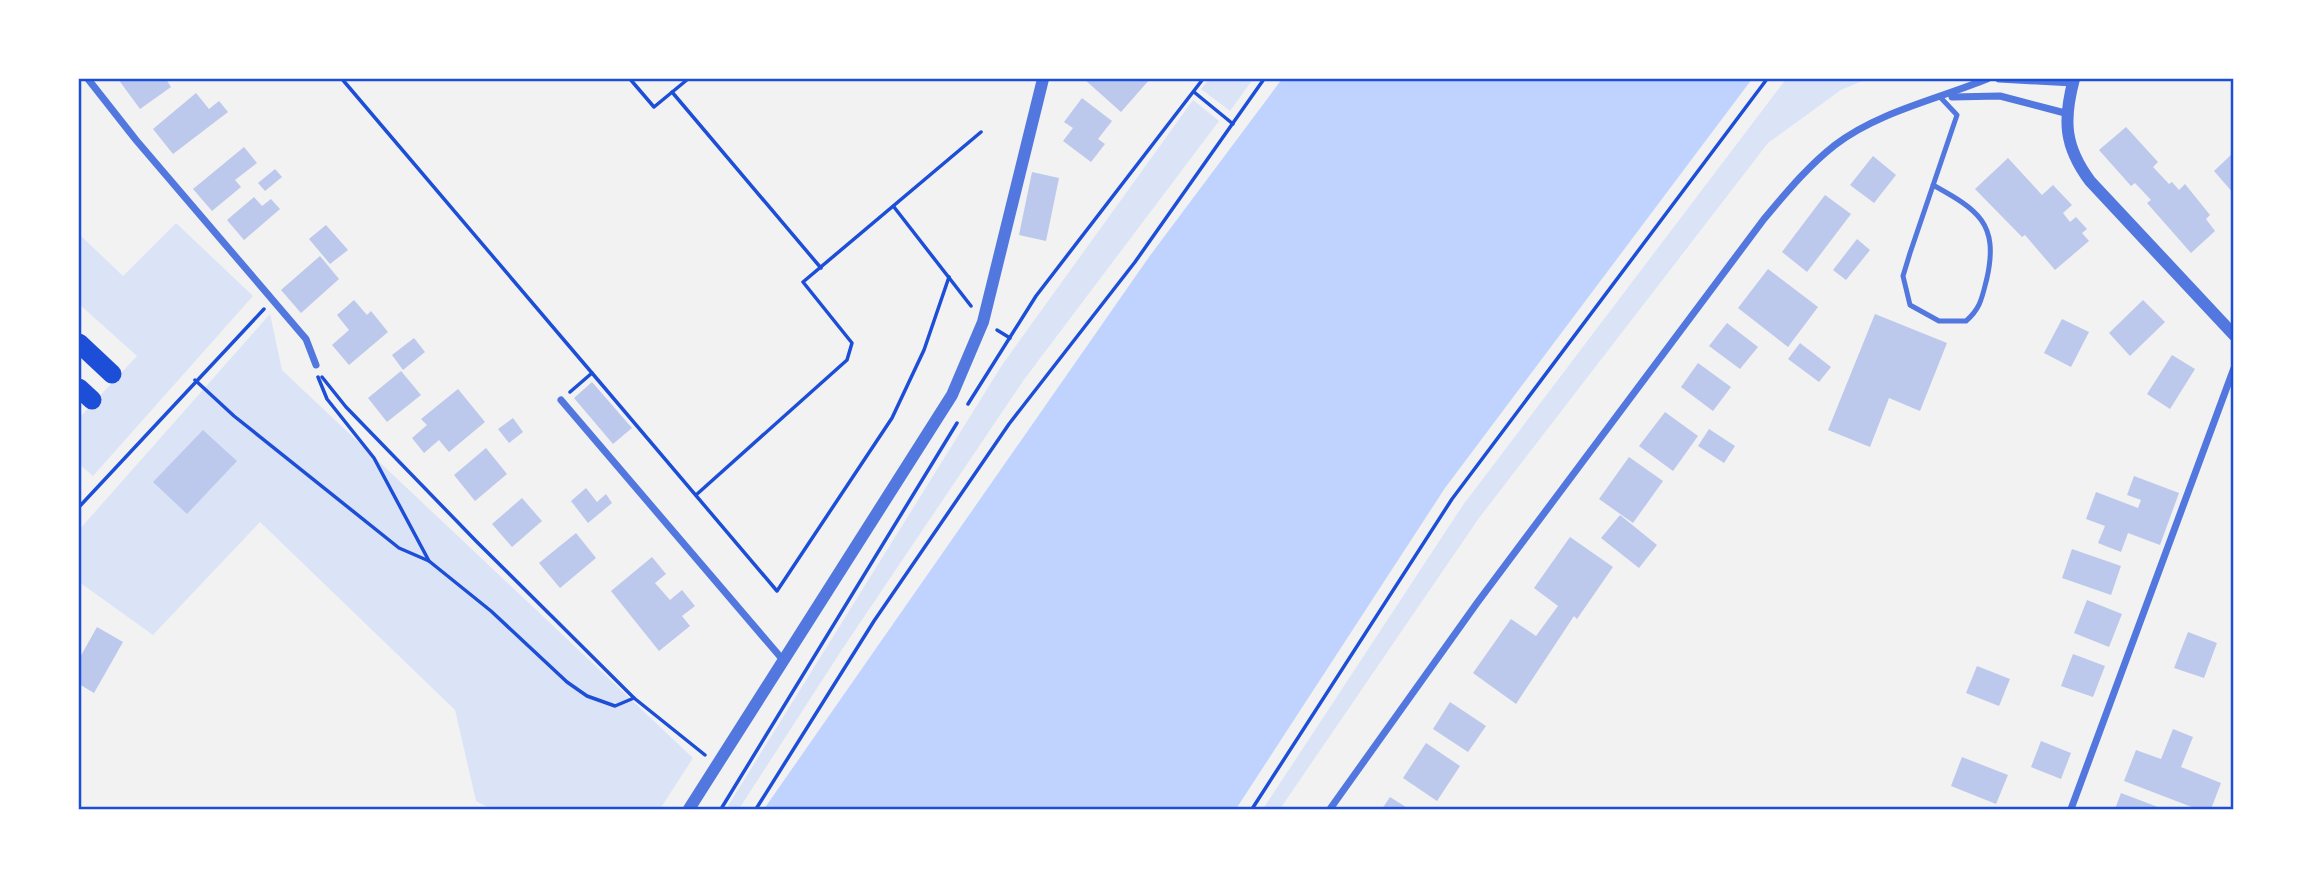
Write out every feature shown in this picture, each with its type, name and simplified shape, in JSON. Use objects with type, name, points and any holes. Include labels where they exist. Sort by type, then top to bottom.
[{"type":"highway","points":[[79,344],[112,374]]},
{"type":"street","points":[[88,79],[306,339],[316,365]]},
{"type":"street","points":[[689,809],[952,396],[983,322],[1043,79]]},
{"type":"street","points":[[1331,809],[1477,603],[1772,210],[1802,174],[1837,144],[1900,110],[1941,98],[1987,79]]},
{"type":"street","points":[[1999,79],[2073,81],[2065,113],[2075,160],[2090,181],[2234,335]]},
{"type":"street","points":[[1941,98],[2000,96],[2065,113]]},
{"type":"street","points":[[2071,809],[2234,368]]},
{"type":"street","points":[[561,400],[783,660]]},
{"type":"lane","points":[[1933,185],[1963,201],[1988,228],[1992,256],[1980,309],[1966,321],[1939,321],[1910,305],[1903,276],[1933,185],[1957,115],[1941,98]]},
{"type":"path","points":[[342,79],[776,591],[892,418],[924,350],[949,277]]},
{"type":"path","points":[[630,79],[654,107],[688,79]]},
{"type":"path","points":[[966,409],[1036,296],[1203,79]]},
{"type":"path","points":[[756,809],[874,621],[1009,425],[1135,262],[1264,79]]},
{"type":"path","points":[[1252,809],[1452,499],[1767,79]]},
{"type":"path","points":[[672,92],[821,268]]},
{"type":"path","points":[[1193,92],[1233,124]]},
{"type":"path","points":[[696,495],[847,360],[852,343],[803,282],[981,132]]},
{"type":"path","points":[[894,206],[983,322],[1010,338]]},
{"type":"path","points":[[79,507],[271,300]]},
{"type":"path","points":[[316,365],[327,399],[374,458],[429,561]]},
{"type":"path","points":[[316,365],[346,407],[634,698],[717,766]]},
{"type":"path","points":[[561,400],[592,373]]},
{"type":"path","points":[[195,380],[234,416],[399,548],[429,561],[587,696],[615,706],[634,698]]},
{"type":"path","points":[[721,809],[958,421]]},
{"type":"shaded area","points":[[1209,79],[1253,79],[1230,111],[1201,89]]},
{"type":"shaded area","points":[[1786,79],[1867,79],[1841,90],[1768,143],[1479,518],[1280,809],[1263,809],[1463,505]]},
{"type":"shaded area","points":[[1193,100],[1219,121],[1023,381],[843,648],[739,809],[726,809],[1002,365]]},
{"type":"shaded area","points":[[176,223],[253,296],[93,476],[79,464],[79,413],[82,415],[137,356],[79,304],[79,234],[123,276]]},
{"type":"shaded area","points":[[270,314],[282,370],[693,758],[660,809],[491,809],[476,801],[455,710],[260,522],[153,635],[79,582],[79,530]]},
{"type":"water","points":[[1282,79],[1752,79],[1445,488],[1236,809],[764,809],[1149,257]]},
{"type":"building","points":[[118,79],[166,79],[171,87],[140,109]]},
{"type":"building","points":[[1084,79],[1150,79],[1121,112]]},
{"type":"building","points":[[196,93],[209,109],[219,101],[228,112],[173,154],[153,129]]},
{"type":"building","points":[[1082,98],[1112,121],[1098,139],[1105,144],[1091,162],[1063,141],[1073,128],[1064,122]]},
{"type":"building","points":[[2126,127],[2158,162],[2153,167],[2169,184],[2172,182],[2179,190],[2185,184],[2210,215],[2206,219],[2215,231],[2191,253],[2147,203],[2151,200],[2135,183],[2131,186],[2099,150]]},
{"type":"building","points":[[244,147],[257,163],[235,180],[241,187],[212,211],[193,189]]},
{"type":"building","points":[[2234,152],[2234,194],[2214,171]]},
{"type":"building","points":[[1873,156],[1896,175],[1874,203],[1850,185]]},
{"type":"building","points":[[2008,158],[2042,195],[2053,185],[2072,205],[2063,213],[2070,222],[2076,217],[2087,229],[2082,233],[2089,241],[2055,270],[2025,235],[2022,237],[1975,189]]},
{"type":"building","points":[[275,169],[282,177],[265,191],[258,183]]},
{"type":"building","points":[[1032,172],[1059,178],[1046,241],[1019,235]]},
{"type":"building","points":[[1825,195],[1851,214],[1807,272],[1782,252]]},
{"type":"building","points":[[254,197],[262,206],[271,199],[280,209],[244,240],[227,220]]},
{"type":"building","points":[[326,225],[348,250],[330,264],[309,239]]},
{"type":"building","points":[[1857,239],[1870,250],[1846,280],[1833,270]]},
{"type":"building","points":[[320,256],[339,279],[301,313],[281,290]]},
{"type":"building","points":[[1768,269],[1818,307],[1788,347],[1738,308]]},
{"type":"building","points":[[354,300],[367,315],[371,311],[388,332],[349,365],[332,345],[349,330],[337,315]]},
{"type":"building","points":[[2143,300],[2165,322],[2130,356],[2109,333]]},
{"type":"building","points":[[1875,314],[1947,343],[1920,411],[1889,398],[1870,447],[1828,430]]},
{"type":"building","points":[[2062,319],[2089,332],[2071,367],[2044,353]]},
{"type":"building","points":[[1727,323],[1758,347],[1740,369],[1709,346]]},
{"type":"building","points":[[414,338],[425,352],[403,370],[392,355]]},
{"type":"building","points":[[1800,343],[1831,367],[1819,382],[1788,359]]},
{"type":"building","points":[[2172,355],[2195,369],[2170,409],[2147,394]]},
{"type":"building","points":[[1698,363],[1731,387],[1713,411],[1681,387]]},
{"type":"building","points":[[401,371],[421,395],[387,422],[368,398]]},
{"type":"building","points":[[592,382],[632,428],[613,444],[574,398]]},
{"type":"building","points":[[458,389],[485,422],[449,452],[439,440],[424,453],[412,438],[427,425],[421,419]]},
{"type":"building","points":[[1665,412],[1698,436],[1673,471],[1639,446]]},
{"type":"building","points":[[513,418],[523,432],[509,443],[498,429]]},
{"type":"building","points":[[1709,429],[1735,446],[1724,463],[1698,446]]},
{"type":"building","points":[[203,430],[237,461],[187,514],[153,482]]},
{"type":"building","points":[[486,448],[507,474],[475,501],[454,475]]},
{"type":"building","points":[[1629,457],[1663,481],[1633,523],[1599,499]]},
{"type":"building","points":[[2134,476],[2179,493],[2160,545],[2128,533],[2121,552],[2098,543],[2105,526],[2086,519],[2096,492],[2138,508],[2141,500],[2127,495]]},
{"type":"building","points":[[586,488],[597,502],[606,494],[612,503],[588,523],[571,501]]},
{"type":"building","points":[[522,498],[542,521],[512,547],[492,524]]},
{"type":"building","points":[[1620,515],[1657,545],[1639,568],[1601,538]]},
{"type":"building","points":[[576,533],[596,558],[560,588],[539,563]]},
{"type":"building","points":[[1570,537],[1613,567],[1577,619],[1574,616],[1516,704],[1473,673],[1511,619],[1536,636],[1558,606],[1534,588]]},
{"type":"building","points":[[2072,549],[2121,566],[2111,595],[2062,578]]},
{"type":"building","points":[[652,557],[666,574],[655,583],[670,600],[682,590],[695,606],[682,616],[690,626],[659,651],[611,591]]},
{"type":"building","points":[[2087,600],[2122,614],[2109,647],[2074,633]]},
{"type":"building","points":[[97,627],[123,642],[94,693],[79,684],[79,659]]},
{"type":"building","points":[[2188,632],[2217,643],[2204,678],[2174,668]]},
{"type":"building","points":[[2073,654],[2105,666],[2093,697],[2061,686]]},
{"type":"building","points":[[1977,666],[2010,679],[1999,706],[1966,693]]},
{"type":"building","points":[[1450,702],[1486,726],[1468,752],[1433,729]]},
{"type":"building","points":[[2173,729],[2193,737],[2181,767],[2221,783],[2211,809],[2197,809],[2124,781],[2136,750],[2161,759]]},
{"type":"building","points":[[2041,741],[2071,753],[2061,779],[2031,767]]},
{"type":"building","points":[[1426,743],[1460,766],[1437,801],[1403,778]]},
{"type":"building","points":[[1962,757],[2008,775],[1996,804],[1951,786]]},
{"type":"building","points":[[2121,793],[2163,809],[2115,809]]},
{"type":"building","points":[[1390,797],[1409,809],[1382,809]]}]
